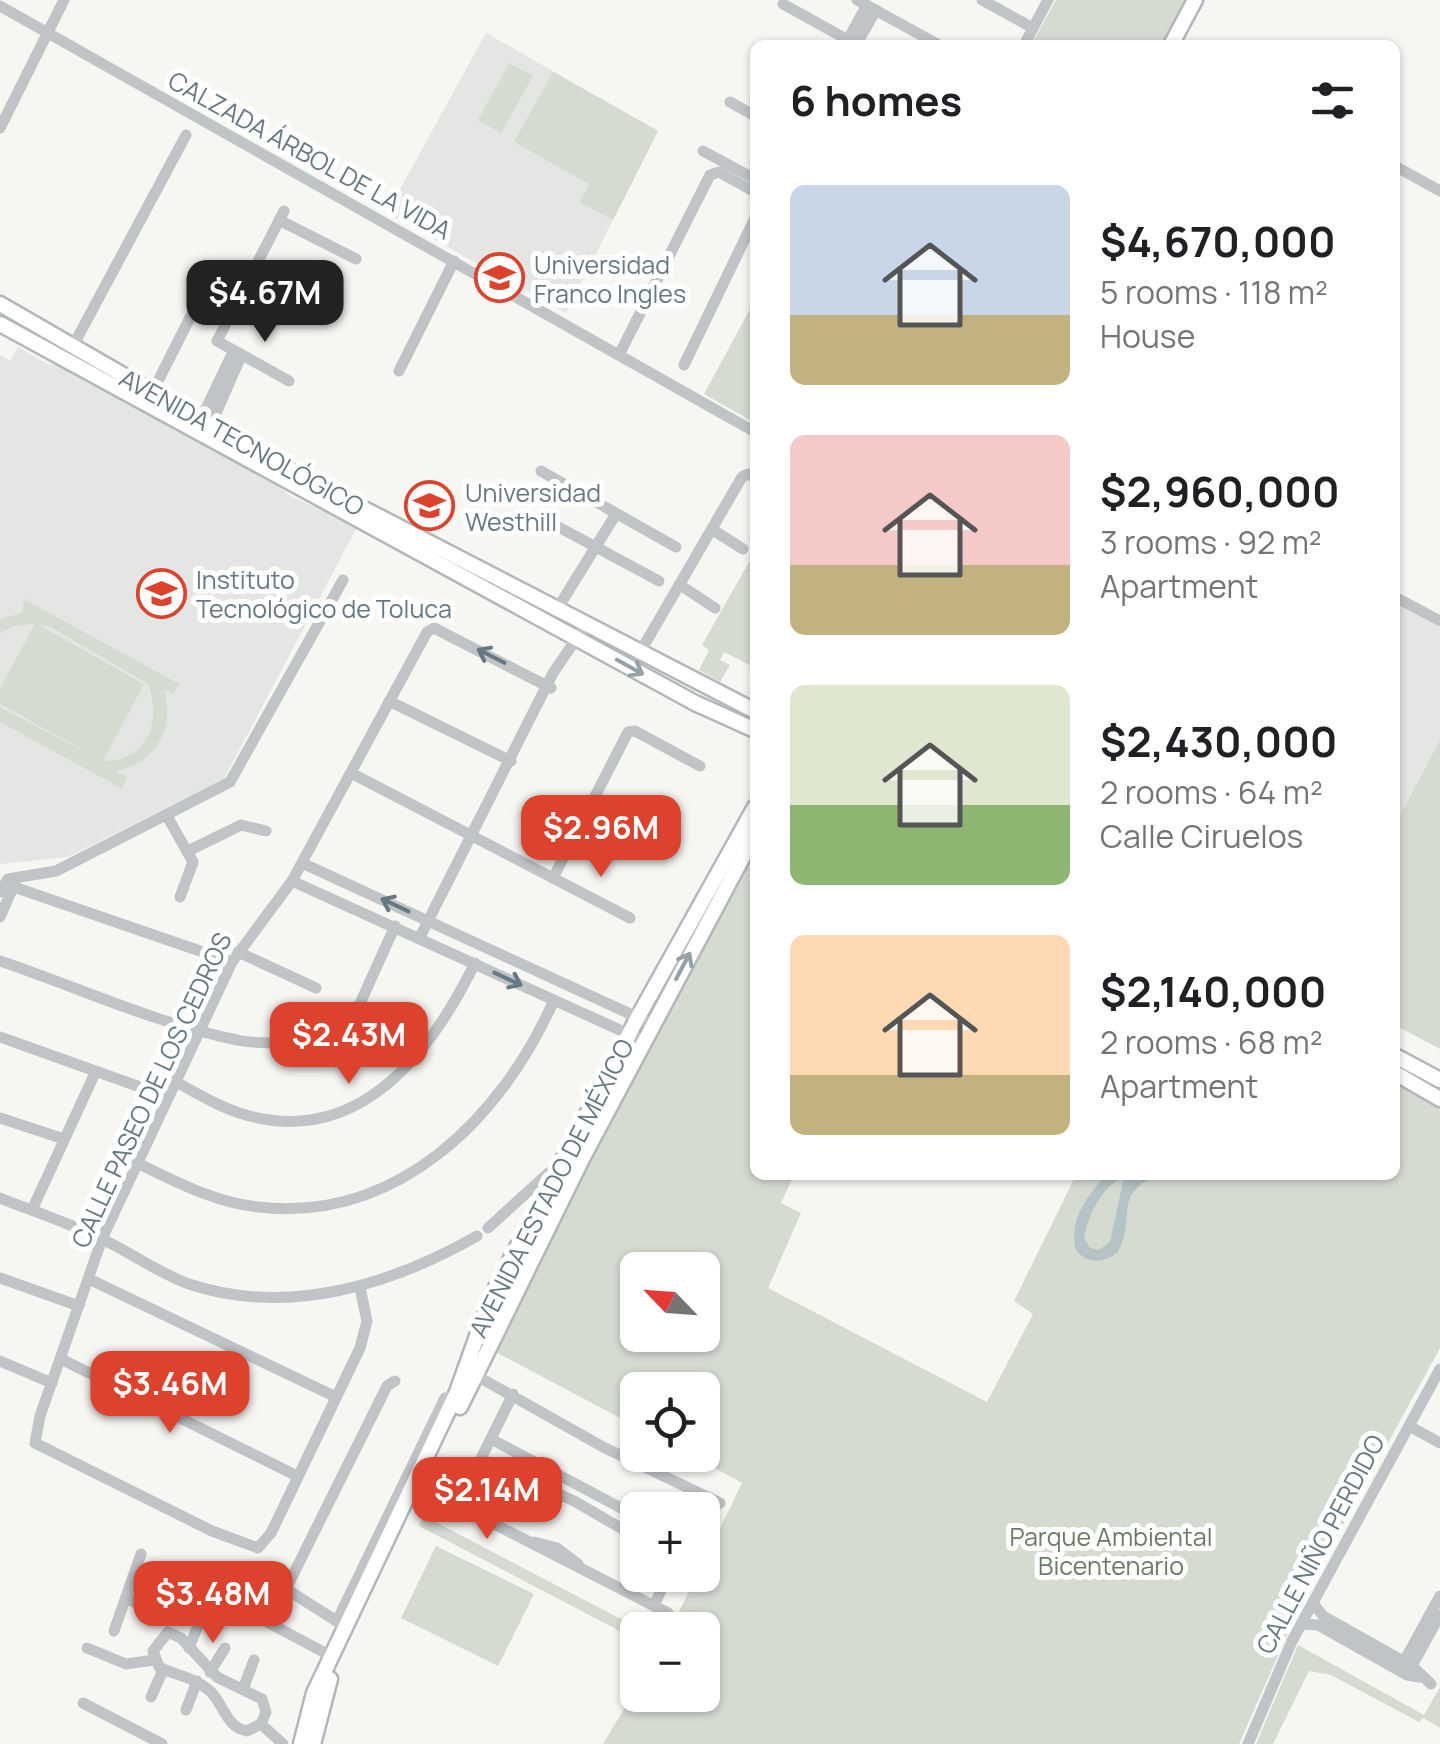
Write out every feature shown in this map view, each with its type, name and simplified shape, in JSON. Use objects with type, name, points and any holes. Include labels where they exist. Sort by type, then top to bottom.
[{"type":"main road","points":[[1176,40],[1195,0]]},
{"type":"main road","points":[[1177,40],[1203,0]]},
{"type":"main road","name":"AVENIDA TECNOLÓGICO","points":[[0,304],[151,395],[207,419],[556,611],[581,632],[638,654],[750,709]]},
{"type":"main road","points":[[6,327],[20,315]]},
{"type":"main road","name":"AVENIDA TECNOLÓGICO","points":[[6,327],[581,632],[695,703],[750,728]]},
{"type":"main road","points":[[695,703],[750,738]]},
{"type":"main road","name":"AVENIDA ESTADO DE MÉXICO","points":[[301,1744],[305,1713],[341,1624],[457,1392],[490,1296],[638,1016],[749,830]]},
{"type":"main road","name":"AVENIDA ESTADO DE MÉXICO","points":[[313,1744],[331,1677],[474,1376],[749,830]]},
{"type":"main road","points":[[1400,1059],[1440,1080]]},
{"type":"main road","points":[[1400,1076],[1440,1098]]},
{"type":"main road","points":[[604,1082],[617,1093]]},
{"type":"main road","points":[[594,1099],[608,1110]]},
{"type":"street","points":[[0,128],[67,0]]},
{"type":"street","points":[[982,0],[1033,28]]},
{"type":"street","points":[[1027,40],[1048,0]]},
{"type":"street","points":[[783,4],[846,40]]},
{"type":"street","points":[[854,40],[867,5],[930,40]]},
{"type":"street","name":"CALZADA ÁRBOL DE LA VIDA","points":[[0,6],[750,429]]},
{"type":"street","points":[[730,102],[750,113]]},
{"type":"street","points":[[73,346],[186,134]]},
{"type":"street","points":[[703,151],[750,176]]},
{"type":"street","points":[[1400,169],[1440,191]]},
{"type":"street","points":[[619,355],[710,175],[719,172],[750,189]]},
{"type":"street","points":[[289,381],[217,342],[281,216],[356,259]]},
{"type":"street","points":[[684,365],[750,228]]},
{"type":"street","points":[[398,371],[454,261]]},
{"type":"street","points":[[151,395],[214,270]]},
{"type":"street","points":[[248,280],[323,320]]},
{"type":"street","points":[[207,419],[237,354]]},
{"type":"street","points":[[540,471],[676,547]]},
{"type":"street","points":[[638,654],[744,475],[750,476]]},
{"type":"street","points":[[556,611],[616,514]]},
{"type":"street","points":[[540,517],[658,581]]},
{"type":"street","points":[[712,530],[743,549]]},
{"type":"street","points":[[0,892],[13,882],[56,871],[168,816],[236,776],[344,580]]},
{"type":"street","points":[[680,585],[715,608]]},
{"type":"street","points":[[1400,599],[1440,621]]},
{"type":"street","name":"CALLE PASEO DE LOS CEDROS","points":[[298,1476],[262,1546],[244,1546],[43,1450],[36,1443],[52,1383],[102,1238],[234,957],[292,881],[429,629],[547,689]]},
{"type":"street","points":[[420,937],[547,689],[581,632]]},
{"type":"street","points":[[389,700],[511,761]]},
{"type":"street","points":[[553,878],[630,731],[700,766]]},
{"type":"street","points":[[350,774],[630,918]]},
{"type":"street","points":[[590,806],[667,843]]},
{"type":"street","points":[[168,816],[193,866],[180,897]]},
{"type":"street","points":[[188,851],[241,825],[266,831]]},
{"type":"street","points":[[302,863],[652,1024]]},
{"type":"street","points":[[292,881],[644,1041]]},
{"type":"street","points":[[0,918],[13,882]]},
{"type":"street","points":[[13,882],[316,988]]},
{"type":"street","points":[[0,961],[200,1029],[254,1043],[343,1035],[395,926]]},
{"type":"street","points":[[176,1082],[227,1108],[267,1120],[313,1120],[359,1105],[390,1085],[422,1054],[475,963]]},
{"type":"street","points":[[137,1163],[203,1192],[257,1208],[320,1205],[381,1189],[420,1169],[479,1122],[505,1089],[554,1000]]},
{"type":"street","points":[[0,1037],[168,1097]]},
{"type":"street","points":[[32,1210],[95,1073]]},
{"type":"street","points":[[0,1118],[64,1139]]},
{"type":"street","points":[[0,1198],[102,1238],[171,1277],[207,1289],[254,1296],[360,1288],[418,1268],[483,1232],[562,1159]]},
{"type":"street","points":[[0,1278],[80,1306]]},
{"type":"street","points":[[89,1279],[336,1396]]},
{"type":"street","points":[[61,1359],[298,1476],[366,1331],[360,1288]]},
{"type":"street","points":[[0,1360],[52,1383]]},
{"type":"street","name":"CALLE NIÑO PERDIDO","points":[[1248,1744],[1301,1624],[1440,1370]]},
{"type":"street","points":[[474,1376],[606,1448],[630,1456],[698,1492]]},
{"type":"street","points":[[395,1381],[387,1386],[286,1589],[341,1624],[445,1398]]},
{"type":"street","points":[[460,1502],[513,1394]]},
{"type":"street","points":[[1409,1426],[1440,1443]]},
{"type":"street","points":[[491,1439],[620,1507]]},
{"type":"street","points":[[481,1459],[620,1528]]},
{"type":"street","points":[[423,1484],[664,1612]]},
{"type":"street","points":[[114,1630],[141,1554]]},
{"type":"street","points":[[158,1618],[178,1573]]},
{"type":"street","points":[[189,1648],[214,1586]]},
{"type":"street","points":[[654,1606],[660,1592]]},
{"type":"street","points":[[126,1597],[158,1618],[163,1634]]},
{"type":"street","points":[[1412,1672],[1439,1600]]},
{"type":"street","points":[[1313,1603],[1329,1625],[1412,1672]]},
{"type":"street","points":[[1412,1672],[1435,1634],[1440,1615]]},
{"type":"street","points":[[254,1616],[331,1656]]},
{"type":"street","points":[[1301,1624],[1329,1625]]},
{"type":"street","points":[[86,1648],[126,1664],[158,1664],[197,1682],[214,1696],[237,1728],[247,1731],[260,1724],[266,1712],[264,1702],[210,1672],[177,1634],[163,1634]]},
{"type":"street","points":[[151,1697],[158,1664],[154,1646],[163,1634]]},
{"type":"street","points":[[210,1672],[225,1648]]},
{"type":"street","points":[[242,1689],[254,1660]]},
{"type":"street","points":[[186,1710],[197,1682]]},
{"type":"street","points":[[83,1703],[162,1744]]},
{"type":"street","points":[[260,1724],[283,1744]]},
{"type":"shaded area","points":[[486,33],[658,131],[566,313],[387,213]]},
{"type":"shaded area","name":"Instituto Tecnológico de Toluca","points":[[18,347],[48,364],[61,365],[269,479],[292,497],[357,527],[224,779],[68,857],[0,864],[0,355],[10,361]]},
{"type":"shaded area","points":[[1400,606],[1440,628],[1440,740],[1400,814]]},
{"type":"shaded area","points":[[1103,1180],[1118,1180],[1097,1202],[1084,1238],[1090,1248],[1099,1250],[1110,1242],[1123,1180],[1148,1180],[1130,1198],[1123,1239],[1118,1252],[1108,1258],[1096,1261],[1076,1250],[1077,1219]]},
{"type":"green space","points":[[1056,0],[1187,0],[1166,40],[1034,40]]},
{"type":"green space","points":[[509,63],[533,76],[501,133],[478,120]]},
{"type":"green space","points":[[553,72],[658,131],[613,220],[580,202],[589,184],[514,142]]},
{"type":"green space","points":[[750,309],[750,420],[704,394]]},
{"type":"green space","points":[[750,560],[750,665],[724,652],[720,660],[730,665],[720,682],[699,670],[709,650],[702,645]]},
{"type":"green space","points":[[24,599],[179,684],[173,694],[164,690],[167,718],[159,742],[142,761],[116,771],[128,778],[121,788],[0,722],[0,707],[101,760],[0,704],[0,688],[35,624],[13,626],[0,633],[0,619],[22,613]],"holes":[[[37,624],[51,627],[148,684],[152,725],[141,746],[131,754],[103,761],[144,684]]]},
{"type":"green space","points":[[1440,740],[1440,1049],[1400,1028],[1400,815]]},
{"type":"green space","name":"Parque Ambiental Bicentenario","points":[[750,857],[750,1180],[792,1180],[781,1203],[801,1213],[768,1288],[987,1402],[1033,1314],[1014,1301],[1074,1180],[1400,1180],[1400,1087],[1440,1109],[1440,1348],[1305,1594],[1239,1744],[603,1744],[622,1712],[720,1712],[720,1612],[679,1612],[689,1592],[720,1592],[720,1529],[742,1483],[720,1471],[720,1372],[620,1372],[620,1418],[492,1350],[662,1016]]},
{"type":"green space","points":[[424,1516],[620,1618],[620,1631],[419,1526]]},
{"type":"green space","points":[[436,1546],[534,1594],[498,1666],[401,1618]]},
{"type":"green space","points":[[1298,1645],[1424,1715],[1440,1687],[1440,1728],[1423,1718],[1419,1722],[1331,1675],[1309,1671],[1273,1744],[1256,1744]]},
{"type":"place","name":"Universidad Franco Ingles","points":[[499,278]]},
{"type":"place","name":"Universidad Westhill","points":[[430,506]]},
{"type":"place","name":"Instituto Tecnológico de Toluca","points":[[161,593]]}]
